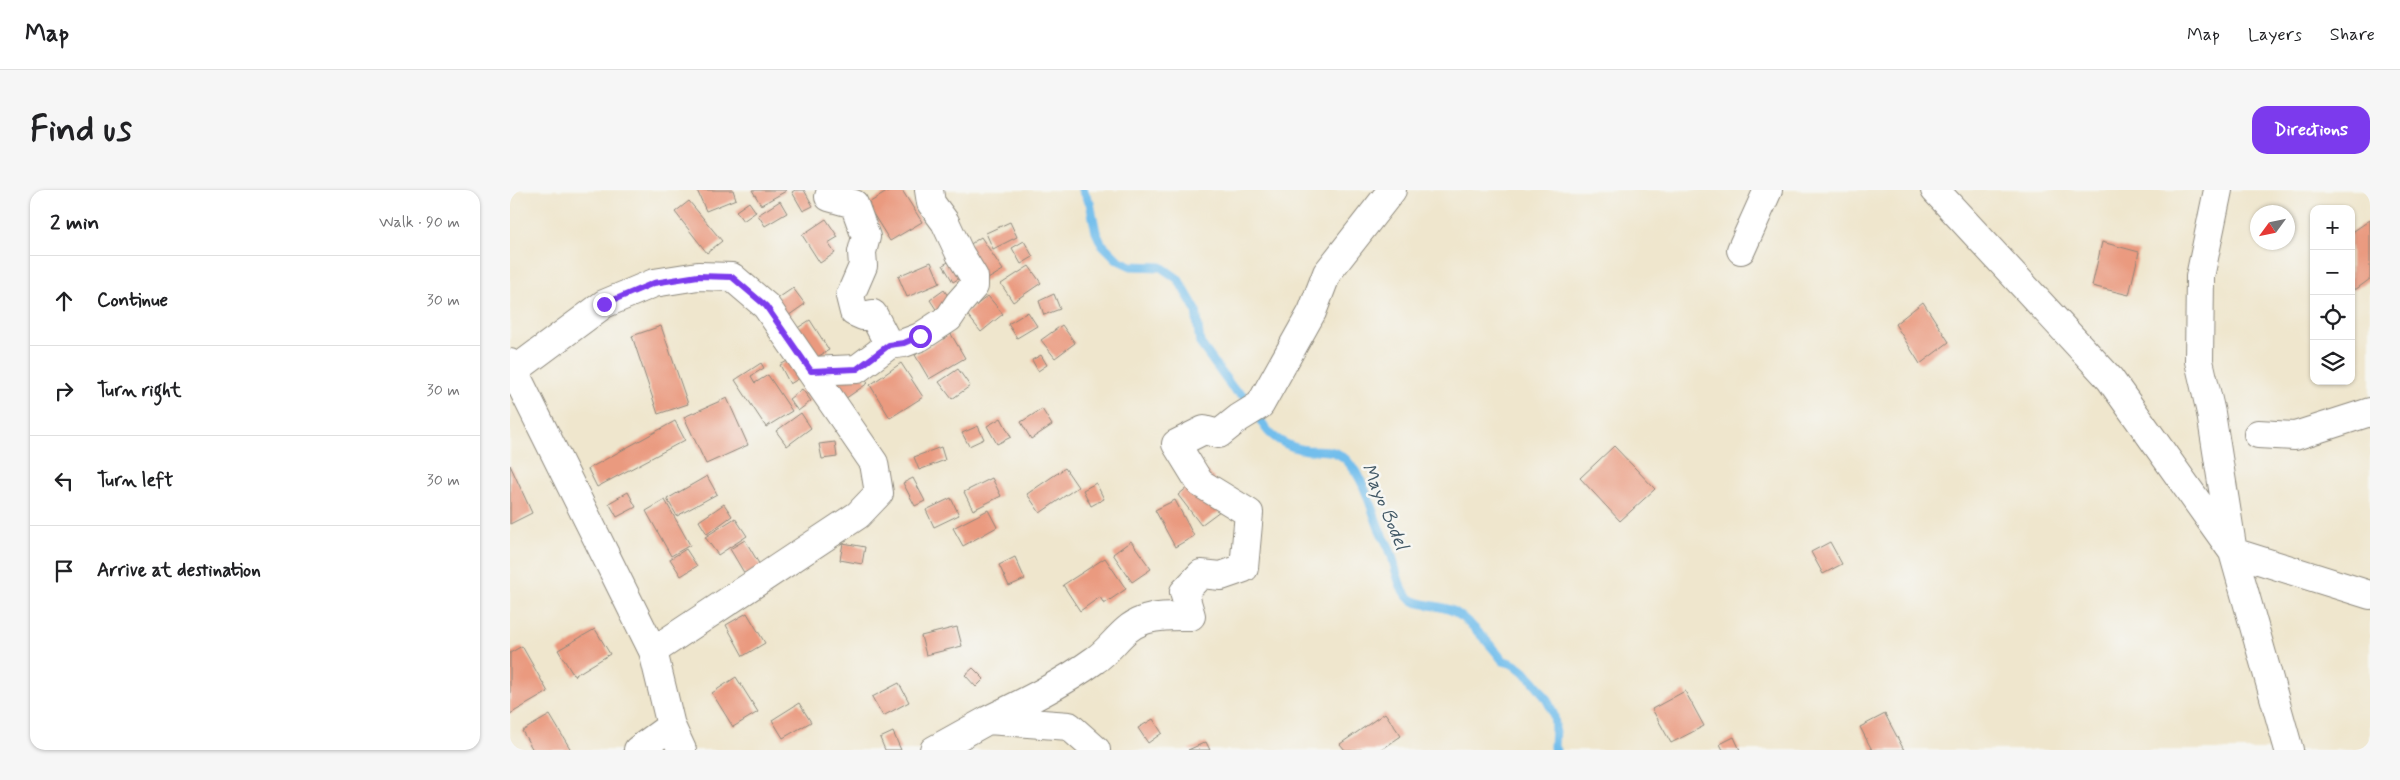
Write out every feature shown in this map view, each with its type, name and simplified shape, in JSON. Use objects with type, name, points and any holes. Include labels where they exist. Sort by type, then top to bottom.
[{"type":"street","points":[[831,190],[829,197],[854,204],[866,237],[862,252],[863,266],[850,296],[854,312],[863,316],[873,314],[889,345]]},
{"type":"street","points":[[811,371],[857,369],[889,345],[904,343],[920,336],[950,318],[958,303],[974,286],[974,277],[960,254],[945,222],[932,203],[929,190]]},
{"type":"street","points":[[934,750],[988,720],[1041,695],[1067,679],[1098,659],[1126,630],[1142,621],[1172,615],[1191,616],[1184,592],[1201,574],[1222,576],[1244,568],[1250,513],[1200,483],[1176,444],[1204,430],[1219,434],[1239,418],[1260,405],[1312,312],[1327,273],[1392,190]]},
{"type":"street","points":[[1741,250],[1768,190]]},
{"type":"street","points":[[1935,190],[2110,379],[2233,552],[2370,595]]},
{"type":"street","points":[[2218,190],[2200,277],[2199,361],[2211,413],[2233,552],[2290,750]]},
{"type":"street","points":[[653,651],[858,515],[879,493],[874,464],[811,371],[766,306],[732,277],[698,276],[654,283],[604,304],[512,366],[653,651],[671,726],[682,750]]},
{"type":"street","points":[[2258,434],[2295,436],[2370,412]]},
{"type":"street","points":[[988,720],[1069,726],[1096,750]]},
{"type":"street","points":[[638,750],[671,726]]},
{"type":"building","points":[[697,190],[733,190],[736,199],[706,211]]},
{"type":"building","points":[[752,190],[786,190],[786,191],[761,205]]},
{"type":"building","points":[[804,190],[813,206],[803,211],[792,192]]},
{"type":"building","points":[[890,190],[902,190],[922,222],[890,241],[867,204]]},
{"type":"building","points":[[689,201],[722,241],[707,253],[675,212]]},
{"type":"building","points":[[780,201],[787,213],[765,226],[758,215]]},
{"type":"building","points":[[749,202],[756,212],[743,221],[736,211]]},
{"type":"building","points":[[826,219],[838,237],[828,243],[835,253],[820,263],[802,235]]},
{"type":"building","points":[[2370,220],[2370,279],[2355,290],[2355,250],[2355,230]]},
{"type":"building","points":[[1010,222],[1017,237],[993,249],[986,233]]},
{"type":"building","points":[[981,237],[1003,270],[983,282],[962,250]]},
{"type":"building","points":[[1024,241],[1033,257],[1021,264],[1012,248]]},
{"type":"building","points":[[2102,242],[2139,252],[2129,295],[2092,286]]},
{"type":"building","points":[[957,257],[966,274],[953,282],[943,265]]},
{"type":"building","points":[[931,262],[940,283],[907,297],[898,276]]},
{"type":"building","points":[[1029,266],[1041,283],[1013,302],[1001,284]]},
{"type":"building","points":[[793,288],[805,304],[785,318],[774,301]]},
{"type":"building","points":[[944,290],[954,305],[939,314],[930,300]]},
{"type":"building","points":[[1054,294],[1060,309],[1044,315],[1039,301]]},
{"type":"building","points":[[988,296],[1003,314],[981,332],[966,313]]},
{"type":"building","points":[[1923,302],[1949,342],[1920,364],[1895,324]]},
{"type":"building","points":[[1028,312],[1037,326],[1017,338],[1008,324]]},
{"type":"building","points":[[810,320],[829,350],[814,359],[796,329]]},
{"type":"building","points":[[1062,325],[1075,343],[1055,358],[1041,340]]},
{"type":"building","points":[[661,326],[688,404],[658,414],[632,336]]},
{"type":"building","points":[[951,334],[965,358],[929,379],[915,355]]},
{"type":"building","points":[[1041,355],[1047,365],[1038,371],[1032,360]]},
{"type":"building","points":[[793,358],[803,376],[790,384],[780,365]]},
{"type":"building","points":[[761,363],[764,368],[751,376],[755,383],[768,375],[792,411],[766,427],[735,380]]},
{"type":"building","points":[[901,363],[923,397],[890,418],[870,385]]},
{"type":"building","points":[[855,365],[868,383],[839,403],[827,384]]},
{"type":"building","points":[[958,369],[970,386],[952,399],[939,382]]},
{"type":"building","points":[[802,389],[811,401],[798,411],[789,399]]},
{"type":"building","points":[[727,398],[748,445],[706,464],[684,417]]},
{"type":"building","points":[[1042,409],[1052,425],[1031,439],[1021,422]]},
{"type":"building","points":[[801,413],[811,428],[787,446],[776,431]]},
{"type":"building","points":[[1001,418],[1011,437],[997,444],[987,426]]},
{"type":"building","points":[[675,421],[685,440],[597,487],[588,469]]},
{"type":"building","points":[[978,426],[984,439],[969,446],[962,433]]},
{"type":"building","points":[[835,442],[837,457],[822,459],[819,444]]},
{"type":"building","points":[[1614,446],[1655,489],[1620,521],[1580,478]]},
{"type":"building","points":[[941,447],[945,460],[919,470],[914,457]]},
{"type":"building","points":[[510,465],[532,513],[510,524]]},
{"type":"building","points":[[1065,468],[1078,487],[1040,513],[1027,494]]},
{"type":"building","points":[[1208,471],[1232,502],[1201,525],[1178,495]]},
{"type":"building","points":[[707,476],[717,494],[677,516],[667,499]]},
{"type":"building","points":[[913,478],[925,501],[915,506],[903,483]]},
{"type":"building","points":[[992,478],[1001,496],[973,510],[964,492]]},
{"type":"building","points":[[1096,483],[1104,499],[1091,506],[1083,490]]},
{"type":"building","points":[[628,492],[636,507],[617,517],[609,503]]},
{"type":"building","points":[[951,498],[959,515],[934,527],[926,510]]},
{"type":"building","points":[[665,500],[690,545],[671,556],[646,511]]},
{"type":"building","points":[[1175,500],[1194,536],[1175,547],[1155,510]]},
{"type":"building","points":[[724,504],[732,516],[707,534],[699,521]]},
{"type":"building","points":[[988,510],[997,527],[963,546],[953,528]]},
{"type":"building","points":[[735,518],[747,536],[718,555],[705,537]]},
{"type":"building","points":[[745,540],[761,567],[746,576],[730,549]]},
{"type":"building","points":[[1131,541],[1151,569],[1132,582],[1113,554]]},
{"type":"building","points":[[1830,542],[1842,564],[1823,574],[1811,552]]},
{"type":"building","points":[[843,543],[865,547],[862,564],[840,560]]},
{"type":"building","points":[[686,549],[697,566],[681,576],[670,559]]},
{"type":"building","points":[[1015,557],[1025,579],[1009,586],[999,565]]},
{"type":"building","points":[[1105,558],[1126,589],[1104,604],[1100,597],[1080,611],[1063,585]]},
{"type":"building","points":[[747,613],[765,643],[743,656],[726,625]]},
{"type":"building","points":[[957,627],[962,646],[926,655],[921,636]]},
{"type":"building","points":[[595,629],[610,654],[574,676],[558,650]]},
{"type":"building","points":[[522,646],[548,692],[510,714],[510,653]]},
{"type":"building","points":[[973,668],[984,679],[976,687],[965,675]]},
{"type":"building","points":[[736,677],[758,712],[733,727],[712,693]]},
{"type":"building","points":[[899,683],[909,702],[883,716],[872,697]]},
{"type":"building","points":[[1685,691],[1704,726],[1671,743],[1652,709]]},
{"type":"building","points":[[799,703],[811,722],[783,738],[772,720]]},
{"type":"building","points":[[1385,713],[1401,736],[1381,750],[1345,750],[1340,744]]},
{"type":"building","points":[[1885,714],[1904,750],[1872,750],[1860,727]]},
{"type":"building","points":[[550,715],[571,750],[533,750],[522,731]]},
{"type":"building","points":[[1153,719],[1162,733],[1148,743],[1138,728]]},
{"type":"building","points":[[893,732],[901,750],[885,750],[880,738]]},
{"type":"building","points":[[1734,737],[1740,750],[1723,750],[1720,744]]},
{"type":"building","points":[[1206,742],[1210,750],[1188,750]]},
{"type":"waterway","name":"Mayo Bodel","points":[[1083,190],[1090,203],[1096,232],[1101,243],[1118,260],[1131,266],[1161,267],[1178,279],[1196,310],[1200,343],[1234,390],[1241,393],[1251,404],[1267,430],[1280,441],[1289,445],[1340,455],[1355,470],[1388,545],[1401,587],[1409,598],[1419,603],[1450,609],[1455,612],[1467,621],[1503,661],[1519,668],[1540,689],[1553,713],[1555,726],[1554,748],[1556,750]]},
{"type":"route","points":[[604,304],[654,283],[698,276],[732,277],[766,306],[811,371],[857,369],[889,345],[904,343],[920,336]]}]
